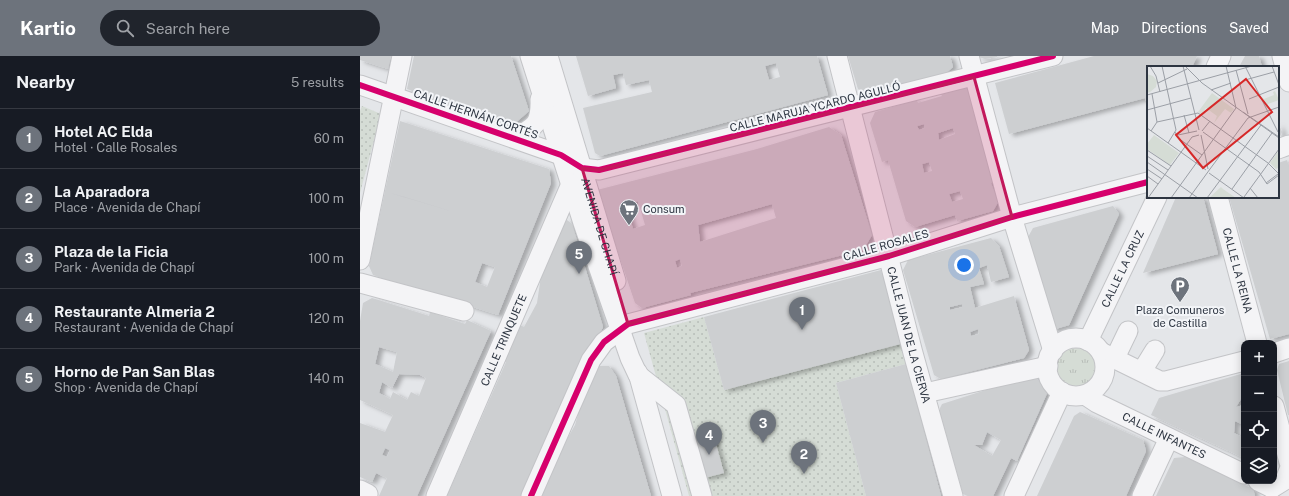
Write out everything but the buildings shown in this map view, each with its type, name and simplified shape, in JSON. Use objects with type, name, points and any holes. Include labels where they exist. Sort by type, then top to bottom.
[{"type":"street","points":[[360,260],[402,56]]},
{"type":"street","name":"CALLE JUAN DE LA CIERVA","points":[[837,56],[852,108],[913,353],[926,394],[953,496]]},
{"type":"street","points":[[969,56],[1050,359],[1053,384],[1062,392],[1077,396],[1085,395],[1096,388],[1103,377],[1105,364],[1101,351]]},
{"type":"street","name":"CALLE MARUJA YCARDO AGULLÓ","points":[[582,168],[599,170],[852,108],[1053,56]]},
{"type":"street","points":[[1216,66],[1220,56]]},
{"type":"street","points":[[1282,56],[1289,82]]},
{"type":"street","name":"AVENIDA DE CHAPÍ","points":[[535,57],[540,88],[561,155],[624,326]]},
{"type":"street","name":"AVENIDA DE CHAPÍ","points":[[535,57],[582,168],[624,326],[672,496]]},
{"type":"street","name":"CALLE HERNÁN CORTÉS","points":[[360,85],[561,155],[582,168]]},
{"type":"street","points":[[514,138],[533,128],[537,124],[540,111],[540,88]]},
{"type":"street","points":[[1279,149],[1289,145]]},
{"type":"street","name":"CALLE ROSALES","points":[[624,326],[889,256],[1012,217],[1147,182]]},
{"type":"street","name":"CALLE TRINQUETE","points":[[436,496],[571,184]]},
{"type":"street","name":"CALLE LA CRUZ","points":[[1101,351],[1157,198]]},
{"type":"street","name":"CALLE LA REINA","points":[[1218,198],[1256,340]]},
{"type":"street","points":[[360,283],[464,311]]},
{"type":"street","points":[[531,496],[591,360],[604,342],[624,326]]},
{"type":"street","points":[[1101,351],[1128,331]]},
{"type":"street","points":[[926,394],[1050,359],[1062,342],[1068,340],[1081,339],[1142,372],[1166,381],[1241,362]]},
{"type":"street","points":[[1277,352],[1289,348]]},
{"type":"street","points":[[1142,372],[1155,350]]},
{"type":"street","points":[[638,375],[676,405],[702,496]]},
{"type":"street","points":[[1014,496],[1062,392]]},
{"type":"street","name":"CALLE INFANTES","points":[[1085,395],[1097,403],[1241,473]]},
{"type":"street","points":[[1276,412],[1289,462]]},
{"type":"street","points":[[1142,496],[1169,438]]},
{"type":"street","points":[[1267,488],[1285,480],[1289,470]]},
{"type":"highlighted area","points":[[974,77],[1012,217],[889,256],[628,324],[582,168],[599,170]]},
{"type":"green space","points":[[362,106],[381,114],[360,193],[360,111]]},
{"type":"green space","points":[[704,317],[724,390],[900,344],[906,364],[836,383],[866,496],[689,496],[644,333]]},
{"type":"green space","points":[[1076,348],[1084,350],[1090,354],[1094,360],[1096,368],[1094,376],[1090,382],[1084,386],[1076,388],[1068,386],[1062,382],[1058,376],[1056,368],[1058,360],[1062,354],[1068,350]]},
{"type":"cycle path","points":[[360,85],[561,155],[582,168],[599,170],[1053,56]]},
{"type":"cycle path","points":[[531,496],[591,360],[604,342],[628,324],[889,256],[1012,217],[1147,182]]},
{"type":"place","name":"Consum","points":[[629,226]]},
{"type":"place","name":"Horno de Pan San Blas","points":[[579,274]]},
{"type":"place","name":"Plaza Comuneros de Castilla","points":[[1180,303]]},
{"type":"place","name":"Hotel AC Elda","points":[[802,330]]},
{"type":"place","name":"Plaza de la Ficia","points":[[763,443]]},
{"type":"place","name":"Restaurante Almeria 2","points":[[709,455]]},
{"type":"place","name":"La Aparadora","points":[[804,474]]}]
